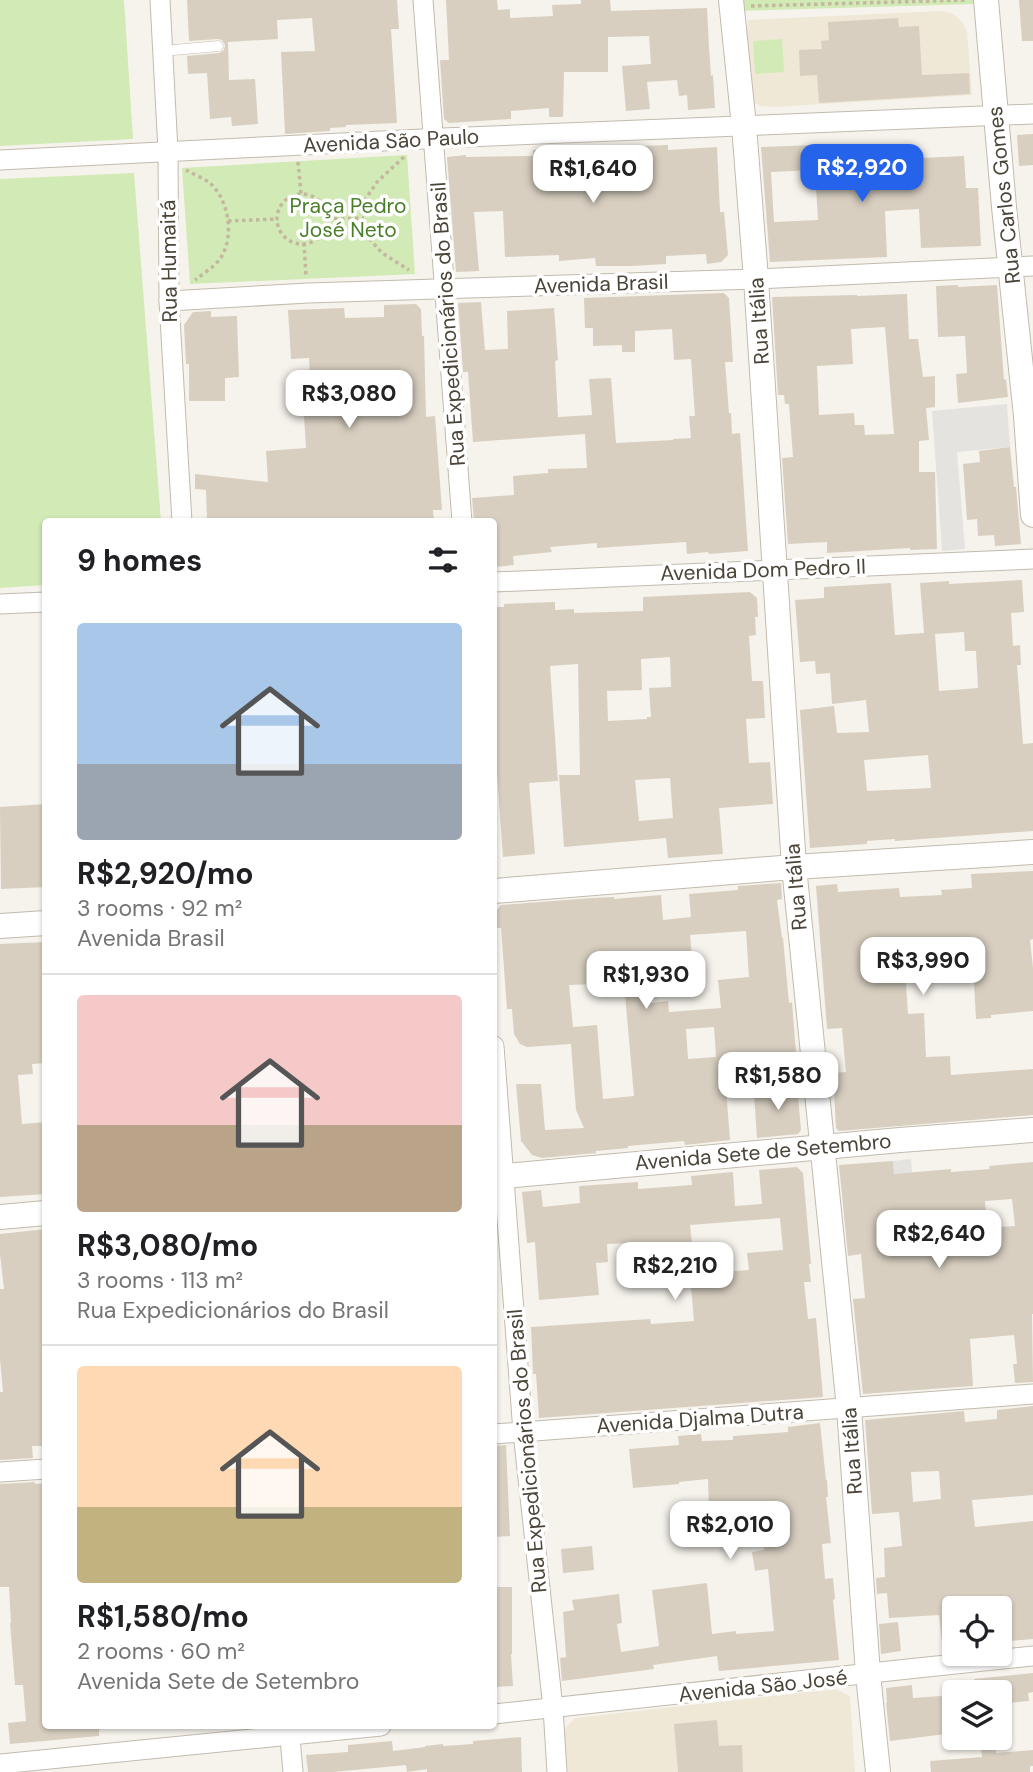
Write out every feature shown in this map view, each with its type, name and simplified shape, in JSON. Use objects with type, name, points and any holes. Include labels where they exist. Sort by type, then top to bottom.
[{"type":"street","name":"Rua Humaitá","points":[[160,0],[168,151],[169,301],[182,518]]},
{"type":"street","name":"Rua Expedicionários do Brasil","points":[[423,0],[463,518]]},
{"type":"street","name":"Rua Carlos Gomes","points":[[986,0],[996,116],[1022,267],[1026,416],[1033,515]]},
{"type":"street","name":"Rua Itália","points":[[731,3],[756,279],[794,867],[849,1408],[877,1772]]},
{"type":"street","name":"Avenida São Paulo","points":[[0,160],[1033,114]]},
{"type":"street","name":"Avenida Brasil","points":[[169,301],[308,293],[756,279],[1022,267]]},
{"type":"street","name":"Avenida Dom Pedro II","points":[[497,582],[1033,559]]},
{"type":"street","points":[[0,604],[42,602]]},
{"type":"street","points":[[497,891],[794,867],[1033,852]]},
{"type":"street","points":[[0,926],[42,923]]},
{"type":"street","name":"Rua Expedicionários do Brasil","points":[[497,1125],[499,1177],[553,1708],[557,1772]]},
{"type":"street","name":"Avenida Sete de Setembro","points":[[499,1177],[1033,1130]]},
{"type":"street","points":[[0,1217],[42,1213]]},
{"type":"street","name":"Avenida Djalma Dutra","points":[[497,1434],[1033,1394]]},
{"type":"street","points":[[0,1472],[42,1468]]},
{"type":"street","name":"Avenida São José","points":[[497,1714],[1033,1657]]},
{"type":"street","points":[[0,1764],[313,1729]]},
{"type":"street","points":[[290,1730],[293,1772]]},
{"type":"street","points":[[0,1756],[1,1772]]},
{"type":"lane","points":[[163,51],[218,47]]},
{"type":"path","points":[[731,3],[979,0]]},
{"type":"path","points":[[415,274],[382,253],[367,236],[364,218],[366,198],[378,181],[407,155],[434,139]]},
{"type":"path","points":[[297,145],[301,194]]},
{"type":"path","points":[[168,151],[182,168],[210,183],[224,202],[228,221],[228,241],[220,260],[169,301]]},
{"type":"path","points":[[301,194],[316,198],[326,211],[327,219],[322,234],[316,240],[304,243],[285,237],[280,230],[278,219],[286,200],[301,194]]},
{"type":"path","points":[[327,219],[364,218]]},
{"type":"path","points":[[228,221],[278,219]]},
{"type":"path","points":[[304,243],[308,293]]},
{"type":"shaded area","points":[[941,11],[958,18],[967,32],[972,95],[773,107],[753,102],[746,42],[748,20]]},
{"type":"shaded area","points":[[1007,404],[1010,447],[957,452],[965,549],[942,551],[932,411]]},
{"type":"shaded area","points":[[911,1159],[915,1212],[898,1213],[893,1161]]},
{"type":"shaded area","points":[[835,1689],[850,1696],[855,1772],[568,1772],[564,1729],[575,1718]]},
{"type":"green space","points":[[0,0],[124,0],[133,139],[0,146]]},
{"type":"green space","points":[[733,0],[974,0],[974,4],[734,11]]},
{"type":"green space","points":[[782,39],[784,72],[755,74],[753,41]]},
{"type":"green space","name":"Praça Pedro José Neto","points":[[407,155],[415,274],[190,284],[182,168]]},
{"type":"green space","points":[[134,173],[161,518],[42,518],[42,585],[0,588],[0,179]]},
{"type":"building","points":[[187,0],[397,0],[399,29],[391,29],[397,123],[346,125],[330,128],[330,131],[285,134],[281,52],[315,51],[312,18],[277,20],[278,39],[228,42],[229,80],[255,79],[258,124],[232,126],[231,117],[210,119],[207,73],[188,74],[187,56],[219,53],[224,50],[225,45],[218,39],[189,41]]},
{"type":"building","points":[[446,0],[497,0],[498,10],[510,9],[510,18],[553,16],[552,5],[581,4],[581,0],[610,0],[611,11],[707,8],[715,108],[688,110],[687,95],[679,96],[677,80],[647,82],[650,109],[626,111],[622,66],[651,64],[649,36],[608,37],[608,72],[564,72],[563,117],[549,117],[549,108],[511,111],[511,119],[449,123],[444,119],[440,60],[449,60]]},
{"type":"building","points":[[1019,0],[1033,0],[1033,41],[1022,41]]},
{"type":"building","points":[[898,18],[899,27],[919,26],[922,75],[969,73],[970,94],[819,103],[817,75],[800,76],[799,50],[822,49],[821,41],[829,40],[828,22]]},
{"type":"building","points":[[1033,134],[1033,165],[1019,166],[1017,135]]},
{"type":"building","points":[[668,145],[668,150],[717,147],[720,212],[724,212],[728,255],[721,262],[707,264],[706,254],[666,256],[666,264],[631,266],[596,266],[595,258],[559,261],[559,255],[505,257],[503,211],[474,212],[479,271],[456,272],[447,157],[533,156],[533,150],[554,150],[554,162],[585,160],[585,152],[617,151],[617,147]]},
{"type":"building","points":[[814,145],[815,163],[964,156],[966,188],[978,188],[981,246],[921,248],[919,209],[885,211],[887,257],[770,262],[761,147]],"holes":[[[815,170],[818,220],[774,222],[771,172]]]},
{"type":"building","points":[[997,285],[1004,380],[1006,379],[1008,397],[958,403],[956,374],[967,373],[965,336],[938,337],[936,286]]},
{"type":"building","points":[[724,293],[729,298],[733,362],[725,362],[732,434],[740,433],[748,551],[687,554],[686,542],[597,548],[597,543],[550,547],[552,552],[513,556],[514,565],[497,567],[497,518],[474,518],[472,498],[514,495],[513,476],[548,473],[548,469],[587,468],[585,434],[473,442],[468,372],[463,372],[458,303],[481,302],[485,350],[508,349],[507,311],[554,308],[558,417],[592,415],[589,379],[611,378],[616,443],[691,438],[689,416],[695,416],[691,359],[674,360],[672,329],[635,331],[635,352],[622,352],[622,345],[593,346],[593,328],[585,328],[584,298]]},
{"type":"building","points":[[907,294],[909,339],[918,339],[923,377],[935,376],[935,407],[926,408],[929,440],[919,441],[919,472],[935,472],[937,549],[827,553],[827,542],[788,544],[782,458],[793,457],[789,404],[785,404],[784,395],[778,395],[772,297]],"holes":[[[885,327],[894,434],[865,435],[864,425],[855,425],[854,413],[819,415],[817,366],[853,364],[851,329]]]},
{"type":"building","points":[[416,304],[421,309],[426,417],[435,416],[442,510],[433,510],[434,518],[207,518],[206,490],[195,489],[195,474],[268,482],[266,451],[306,448],[303,401],[311,401],[309,358],[291,359],[288,310],[344,308],[345,318],[384,317],[384,305]]},
{"type":"building","points":[[211,311],[211,317],[237,316],[239,377],[225,378],[225,401],[189,401],[189,364],[186,364],[184,325],[193,312]]},
{"type":"building","points":[[1010,447],[1021,544],[995,546],[994,535],[978,536],[977,519],[967,520],[963,464],[980,462],[979,451]]},
{"type":"building","points":[[1022,580],[1024,612],[1011,613],[1013,646],[1020,645],[1021,665],[1017,665],[1023,744],[1033,743],[1033,831],[867,841],[867,844],[810,848],[800,710],[834,706],[837,733],[869,732],[866,700],[832,704],[830,673],[816,674],[815,661],[800,662],[795,600],[824,598],[824,587],[891,583],[895,635],[924,633],[920,583],[949,581],[949,584]],"holes":[[[964,632],[965,651],[976,651],[978,688],[939,691],[935,634]],[[928,755],[931,788],[867,791],[864,760]]]},
{"type":"building","points":[[750,592],[757,598],[756,635],[749,636],[752,681],[763,681],[765,718],[746,719],[749,763],[770,762],[773,804],[719,808],[723,854],[668,858],[666,838],[564,847],[559,775],[580,775],[578,664],[550,666],[558,781],[529,783],[535,854],[503,857],[497,775],[497,607],[504,607],[504,604],[555,602],[555,610],[574,609],[574,613],[643,611],[643,597]],"holes":[[[670,657],[671,687],[649,688],[651,717],[608,721],[607,691],[642,690],[641,659]],[[670,778],[673,818],[639,821],[635,780]]]},
{"type":"building","points":[[42,804],[42,887],[1,889],[0,807]]},
{"type":"building","points":[[1033,871],[1033,939],[1030,940],[1033,1011],[976,1019],[973,965],[905,970],[908,1014],[924,1013],[926,1057],[950,1056],[951,1075],[1033,1069],[1033,1115],[839,1131],[836,1128],[833,1073],[846,1072],[842,1028],[827,1029],[816,886],[837,884],[838,892],[899,888],[900,897],[942,895],[941,890],[972,888],[971,874]]},
{"type":"building","points":[[781,883],[782,899],[777,900],[789,1003],[792,1002],[796,1053],[735,1057],[738,1088],[726,1089],[730,1140],[685,1145],[684,1141],[628,1146],[596,1153],[542,1158],[532,1155],[521,1141],[516,1084],[541,1084],[545,1130],[584,1128],[576,1110],[571,1044],[527,1047],[520,1044],[514,1034],[512,1009],[507,1009],[501,928],[497,928],[497,910],[501,905],[661,895],[663,920],[691,917],[689,894],[738,890],[738,886]],"holes":[[[746,931],[749,977],[718,980],[721,1008],[669,1012],[668,1001],[651,1003],[648,976],[693,971],[690,935]],[[624,983],[634,1096],[603,1099],[597,1025],[573,1027],[569,985]],[[714,1027],[716,1057],[688,1059],[686,1029]]]},
{"type":"building","points":[[42,942],[42,1063],[32,1064],[33,1074],[18,1075],[22,1124],[42,1122],[42,1194],[0,1197],[0,944]]},
{"type":"building","points":[[797,1084],[801,1130],[798,1134],[757,1138],[754,1094],[776,1092],[775,1085]]},
{"type":"building","points":[[893,1161],[894,1174],[990,1169],[989,1166],[1033,1162],[1033,1382],[1015,1383],[1013,1364],[1017,1364],[1014,1335],[970,1339],[973,1386],[863,1394],[853,1299],[865,1298],[861,1254],[848,1256],[839,1165]],"holes":[[[1012,1199],[1015,1226],[987,1228],[985,1201]]]},
{"type":"building","points":[[797,1167],[803,1173],[811,1264],[811,1282],[804,1282],[808,1319],[816,1318],[823,1397],[539,1418],[536,1374],[533,1374],[531,1327],[650,1319],[651,1324],[694,1321],[690,1274],[749,1270],[747,1253],[783,1250],[780,1218],[690,1225],[692,1244],[670,1246],[673,1287],[649,1288],[646,1242],[607,1244],[608,1262],[596,1263],[599,1295],[539,1300],[535,1242],[527,1243],[522,1192],[541,1190],[543,1207],[580,1203],[579,1186],[638,1182],[638,1189],[692,1185],[691,1176],[733,1172],[735,1206],[762,1204],[759,1170]]},
{"type":"building","points":[[42,1229],[42,1446],[32,1446],[33,1458],[0,1460],[0,1392],[3,1392],[0,1289],[4,1289],[0,1234]]},
{"type":"building","points":[[1033,1406],[1033,1495],[972,1500],[975,1527],[1033,1521],[1033,1639],[1012,1641],[1012,1596],[942,1596],[942,1644],[939,1615],[889,1618],[887,1593],[877,1594],[876,1578],[885,1577],[884,1548],[902,1546],[899,1512],[872,1514],[865,1420],[964,1411],[965,1422],[997,1419],[997,1410]],"holes":[[[939,1471],[941,1499],[913,1502],[911,1472]]]},
{"type":"building","points":[[820,1423],[831,1543],[822,1544],[825,1579],[833,1578],[839,1660],[719,1671],[717,1656],[653,1665],[654,1669],[562,1681],[560,1658],[566,1657],[563,1612],[574,1610],[572,1600],[619,1594],[622,1623],[617,1624],[621,1652],[659,1646],[652,1590],[707,1583],[712,1634],[774,1631],[768,1569],[755,1571],[752,1552],[764,1550],[760,1507],[709,1510],[708,1479],[633,1488],[629,1449],[679,1445],[678,1436],[701,1434],[702,1441],[733,1440],[733,1436],[788,1432],[788,1427]]},
{"type":"building","points":[[506,1445],[510,1536],[497,1537],[497,1446]]},
{"type":"building","points":[[42,1483],[42,1729],[99,1729],[99,1736],[10,1744],[8,1723],[26,1721],[23,1685],[15,1685],[9,1587],[0,1587],[0,1484]]},
{"type":"building","points":[[592,1546],[594,1570],[563,1573],[561,1549]]},
{"type":"building","points":[[497,1587],[512,1587],[513,1686],[497,1687]]},
{"type":"building","points":[[898,1622],[901,1651],[881,1654],[879,1624]]},
{"type":"building","points":[[1033,1673],[1033,1692],[1028,1693],[1029,1701],[1012,1703],[1012,1680],[974,1679]]},
{"type":"building","points":[[912,1685],[913,1698],[942,1696],[942,1734],[890,1741],[886,1688]]},
{"type":"building","points":[[717,1720],[719,1746],[742,1745],[743,1772],[678,1772],[674,1724]]},
{"type":"building","points":[[521,1737],[522,1772],[427,1772],[427,1769],[407,1772],[406,1765],[308,1772],[306,1755],[348,1752],[348,1745],[392,1741],[393,1751]]},
{"type":"building","points":[[981,1750],[996,1750],[996,1753],[1033,1750],[1033,1766],[1030,1766],[1030,1772],[931,1772],[930,1761],[982,1757]]}]
